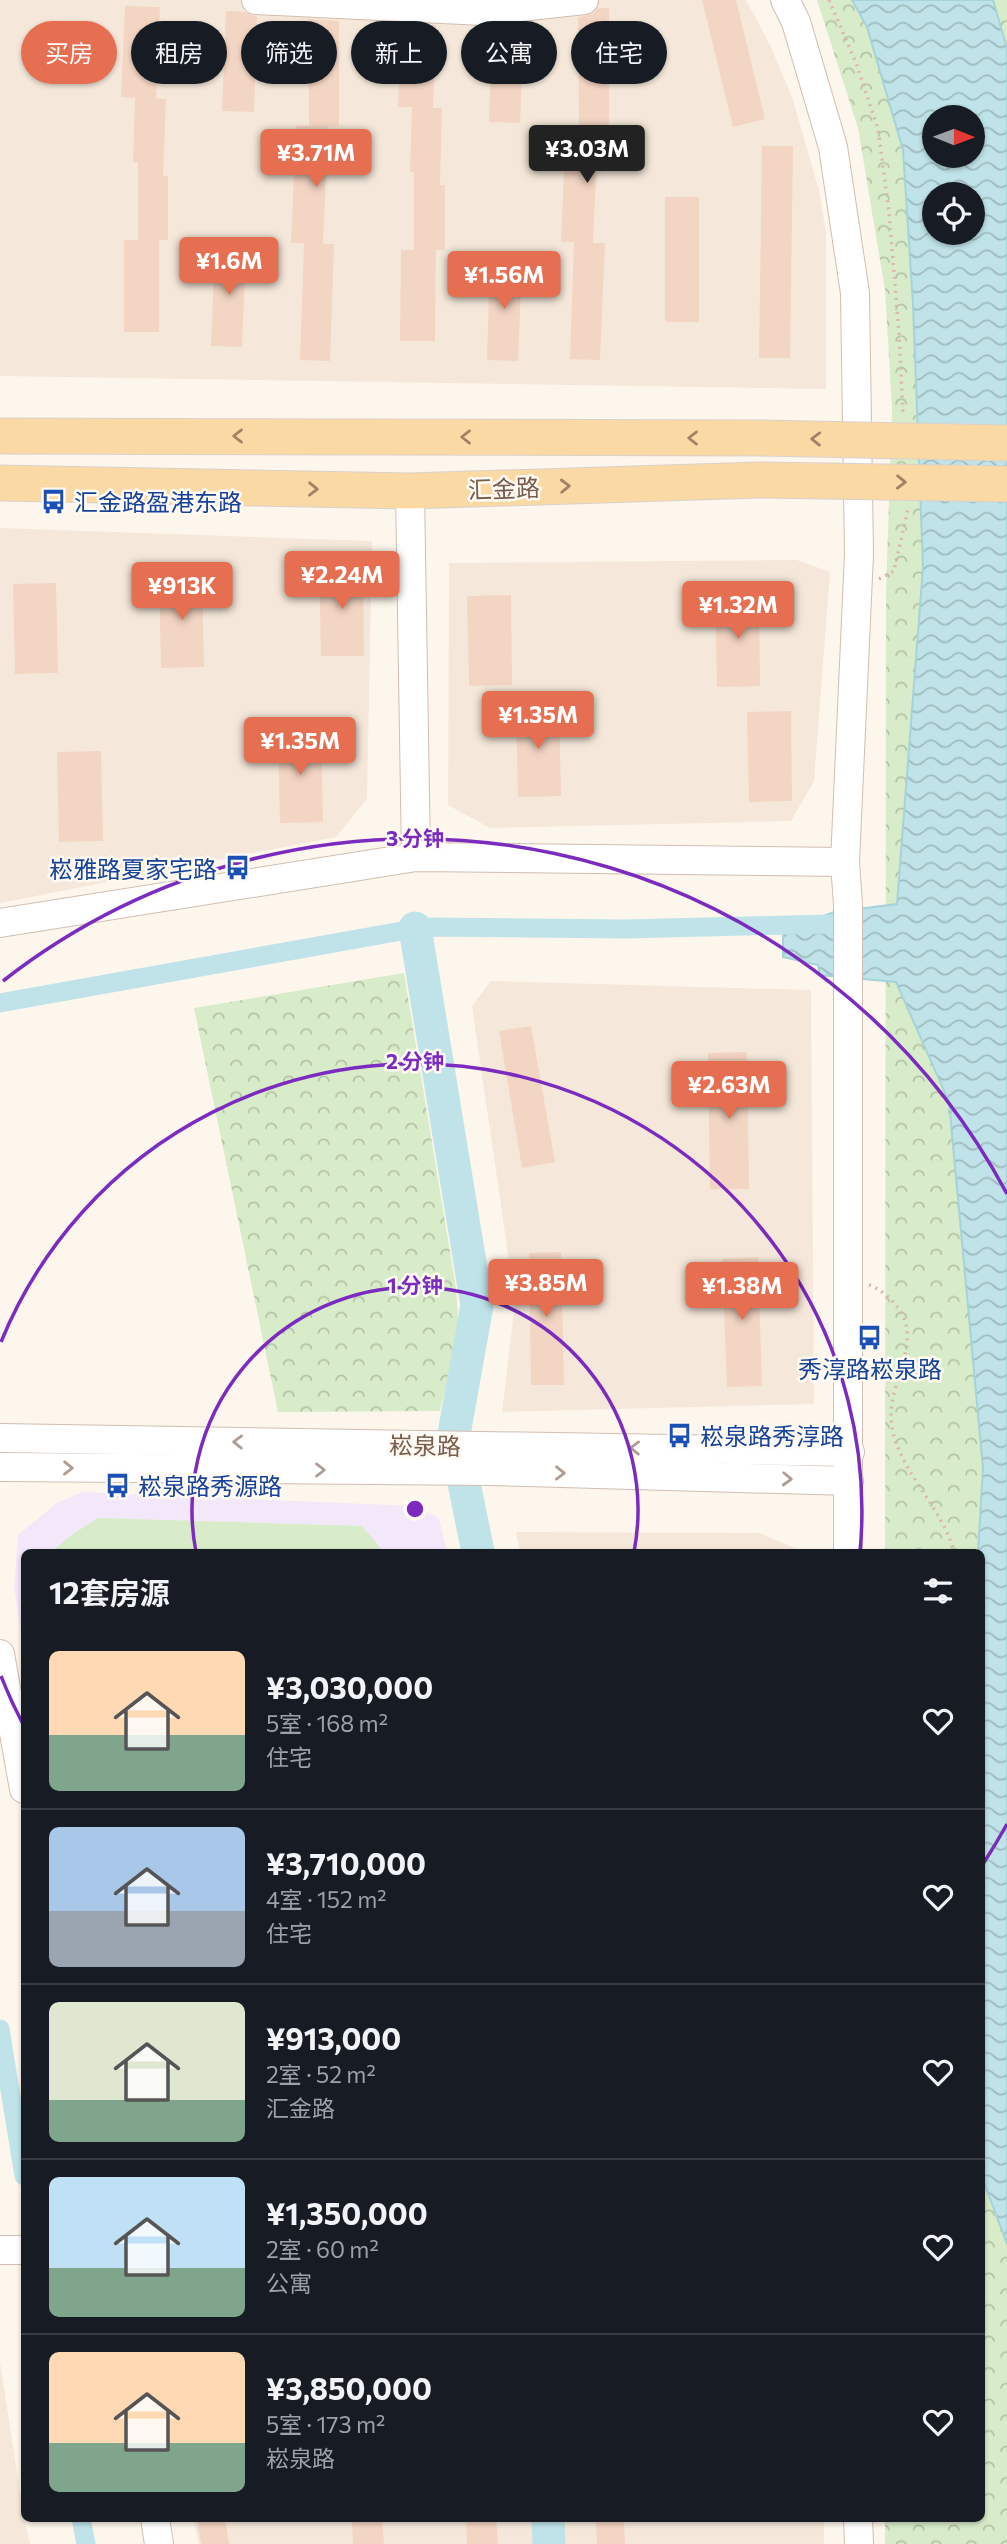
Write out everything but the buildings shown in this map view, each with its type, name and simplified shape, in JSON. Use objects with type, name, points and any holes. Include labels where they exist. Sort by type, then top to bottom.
[{"type":"main road","name":"汇金路","points":[[0,436],[761,438],[1007,443]]},
{"type":"main road","name":"汇金路","points":[[0,483],[410,491],[759,480],[1007,484]]},
{"type":"street","points":[[256,0],[484,10],[584,0]]},
{"type":"street","points":[[785,0],[796,22],[833,147],[855,293],[859,404],[858,591],[845,862],[848,905],[848,1549]]},
{"type":"street","points":[[410,491],[416,857]]},
{"type":"street","points":[[0,923],[416,857],[845,862]]},
{"type":"street","name":"崧泉路","points":[[0,1437],[431,1458]]},
{"type":"street","name":"崧泉路","points":[[0,1466],[850,1452]]},
{"type":"street","name":"崧泉路","points":[[489,1458],[849,1481]]},
{"type":"street","points":[[0,1654],[21,1772]]},
{"type":"street","points":[[0,2250],[21,2250]]},
{"type":"street","points":[[156,2522],[159,2544]]},
{"type":"path","points":[[829,0],[856,63],[878,129],[889,212],[903,415]]},
{"type":"path","points":[[858,591],[894,571],[908,511],[907,497]]},
{"type":"path","points":[[847,1277],[873,1286],[893,1300],[904,1315],[908,1333],[902,1367],[894,1389],[891,1417],[895,1440],[910,1471],[941,1519],[953,1549]]},
{"type":"shaded area","points":[[0,0],[746,0],[770,45],[792,97],[819,190],[826,233],[826,389],[0,376]]},
{"type":"shaded area","points":[[0,528],[372,541],[367,799],[336,837],[0,903]]},
{"type":"shaded area","points":[[797,560],[830,572],[814,781],[791,821],[490,828],[448,805],[449,563]]},
{"type":"shaded area","points":[[491,981],[811,990],[814,1404],[502,1412],[515,1302],[472,1006]]},
{"type":"shaded area","points":[[83,1492],[413,1506],[439,1518],[446,1549],[21,1549],[21,1632],[14,1587],[18,1535],[57,1503]]},
{"type":"shaded area","points":[[516,1532],[759,1533],[797,1549],[519,1549]]},
{"type":"shaded area","points":[[0,2362],[21,2498],[21,2522],[25,2522],[30,2544],[0,2544]]},
{"type":"shaded area","points":[[194,2522],[824,2522],[824,2544],[199,2544]]},
{"type":"green space","points":[[817,0],[1007,0],[1007,2544],[885,2544],[885,2522],[985,2522],[985,1549],[885,1549],[886,594],[892,408],[885,290],[858,128]]},
{"type":"green space","points":[[404,973],[456,1288],[459,1332],[440,1411],[278,1412],[194,1008]]},
{"type":"green space","points":[[98,1518],[362,1526],[381,1549],[55,1549]]},
{"type":"water","points":[[852,0],[993,0],[1007,48],[1007,2244],[985,2185],[985,1549],[978,1549],[983,1468],[949,1102],[896,982],[820,975],[818,965],[783,957],[783,931],[834,912],[897,904],[923,567],[913,304],[903,150],[867,27]]},
{"type":"waterway","points":[[0,1003],[424,927],[626,929],[828,924]]},
{"type":"waterway","points":[[415,928],[477,1305],[454,1434],[477,1549]]},
{"type":"waterway","points":[[0,2029],[21,2158]]},
{"type":"waterway","points":[[82,2522],[86,2544]]},
{"type":"waterway","points":[[548,2522],[549,2544]]},
{"type":"place","name":"汇金路盈港东路","points":[[54,501]]},
{"type":"place","name":"崧雅路夏家宅路","points":[[237,868]]},
{"type":"place","name":"秀淳路崧泉路","points":[[870,1337]]},
{"type":"place","name":"崧泉路秀淳路","points":[[680,1435]]},
{"type":"place","name":"崧泉路秀源路","points":[[118,1485]]}]
